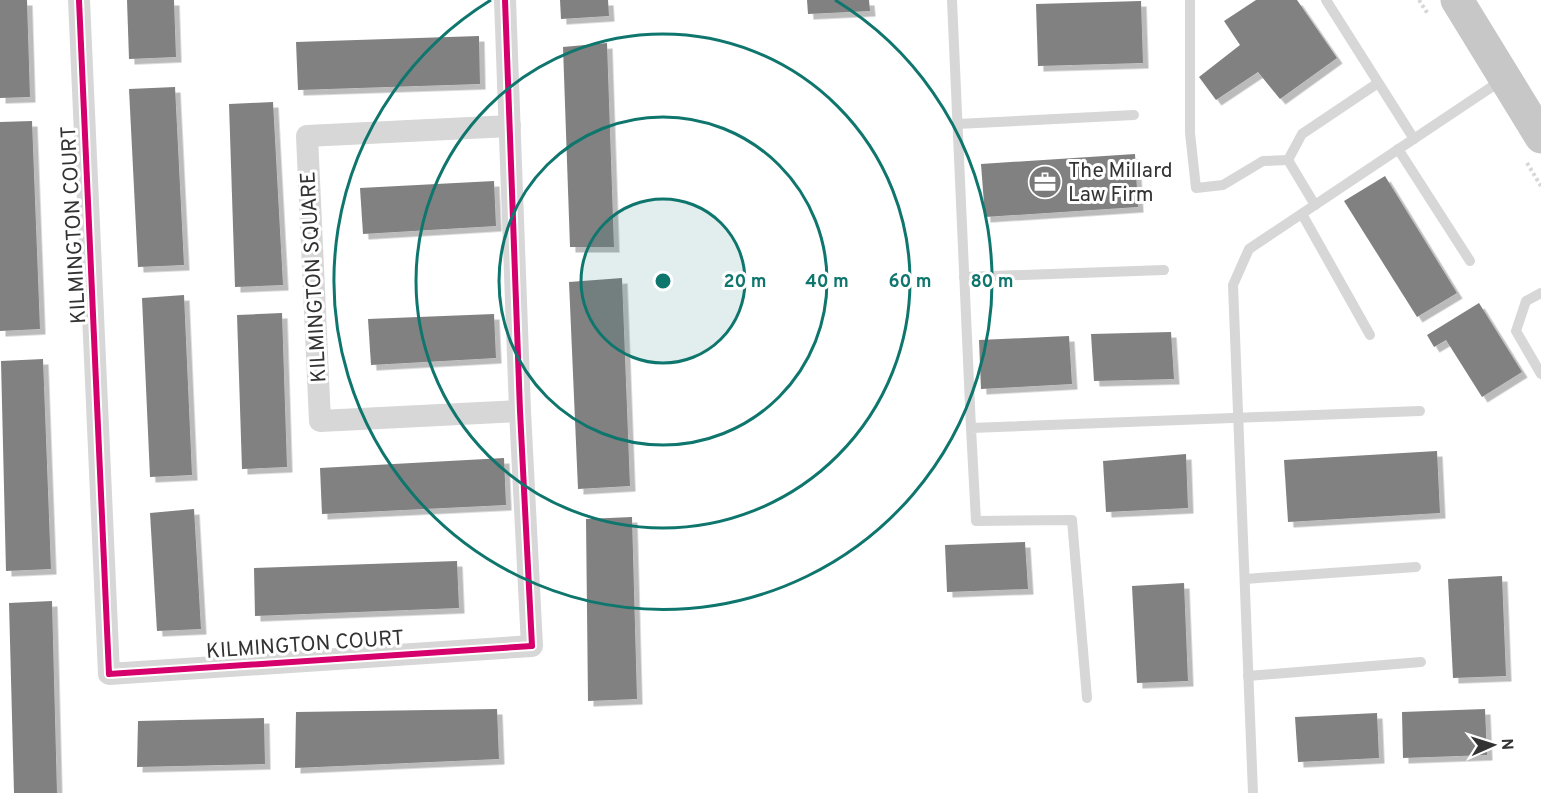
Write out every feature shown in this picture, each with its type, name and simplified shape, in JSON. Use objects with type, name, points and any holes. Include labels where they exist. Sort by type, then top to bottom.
[{"type":"highway","points":[[1457,0],[1541,137]]},
{"type":"street","name":"KILMINGTON COURT","points":[[79,0],[109,674],[532,646],[520,411],[505,0]]},
{"type":"street","name":"KILMINGTON SQUARE","points":[[510,126],[307,136],[320,421],[520,411]]},
{"type":"lane","points":[[952,0],[976,521],[1072,520],[1087,698]]},
{"type":"lane","points":[[1190,0],[1190,132],[1196,188],[1223,186],[1263,161],[1288,160]]},
{"type":"lane","points":[[1326,0],[1414,139]]},
{"type":"lane","points":[[1254,793],[1233,285],[1249,249],[1505,78]]},
{"type":"lane","points":[[1288,160],[1302,134],[1378,83]]},
{"type":"lane","points":[[957,124],[1134,115]]},
{"type":"lane","points":[[1398,149],[1470,261]]},
{"type":"lane","points":[[1288,160],[1316,205]]},
{"type":"lane","points":[[1302,214],[1370,335]]},
{"type":"lane","points":[[964,277],[1164,270]]},
{"type":"lane","points":[[1541,293],[1526,302],[1516,331],[1541,374]]},
{"type":"lane","points":[[971,428],[1420,411]]},
{"type":"lane","points":[[1245,579],[1416,567]]},
{"type":"lane","points":[[1248,676],[1421,662]]},
{"type":"building","points":[[0,0],[27,0],[30,97],[0,98]]},
{"type":"building","points":[[127,0],[174,0],[176,57],[129,59]]},
{"type":"building","points":[[560,0],[608,0],[609,16],[561,19]]},
{"type":"building","points":[[807,0],[869,0],[870,11],[808,14]]},
{"type":"building","points":[[1256,0],[1297,0],[1337,58],[1280,99],[1258,72],[1216,100],[1199,77],[1240,45],[1224,21]]},
{"type":"building","points":[[1141,1],[1143,63],[1038,66],[1036,4]]},
{"type":"building","points":[[479,36],[480,84],[298,90],[296,42]]},
{"type":"building","points":[[607,43],[614,247],[570,247],[563,47]]},
{"type":"building","points":[[175,87],[184,265],[138,267],[129,89]]},
{"type":"building","points":[[273,102],[283,285],[235,287],[229,104]]},
{"type":"building","points":[[32,121],[40,329],[0,331],[0,122]]},
{"type":"building","points":[[1135,154],[1138,207],[985,217],[981,164]]},
{"type":"building","points":[[1385,176],[1457,293],[1417,317],[1344,201]]},
{"type":"building","points":[[494,181],[496,226],[363,234],[360,188]]},
{"type":"building","points":[[622,278],[630,486],[578,489],[569,282]]},
{"type":"building","points":[[184,295],[192,475],[150,477],[142,298]]},
{"type":"building","points":[[1479,303],[1522,372],[1482,397],[1446,340],[1434,347],[1427,335]]},
{"type":"building","points":[[282,313],[287,467],[242,469],[237,315]]},
{"type":"building","points":[[494,314],[496,358],[371,365],[368,319]]},
{"type":"building","points":[[1171,332],[1174,379],[1094,381],[1091,334]]},
{"type":"building","points":[[1069,336],[1072,384],[981,389],[979,340]]},
{"type":"building","points":[[43,359],[51,569],[6,571],[1,361]]},
{"type":"building","points":[[1437,451],[1440,513],[1288,522],[1284,460]]},
{"type":"building","points":[[1186,454],[1188,508],[1106,512],[1103,461]]},
{"type":"building","points":[[504,458],[506,505],[322,514],[320,468]]},
{"type":"building","points":[[194,509],[201,629],[157,631],[150,513]]},
{"type":"building","points":[[632,517],[637,699],[588,701],[586,519]]},
{"type":"building","points":[[1025,542],[1028,589],[947,592],[945,545]]},
{"type":"building","points":[[457,561],[459,608],[255,616],[254,568]]},
{"type":"building","points":[[1502,576],[1506,676],[1453,678],[1448,579]]},
{"type":"building","points":[[1184,583],[1188,681],[1137,683],[1132,586]]},
{"type":"building","points":[[52,601],[57,793],[14,793],[9,603]]},
{"type":"building","points":[[497,709],[499,759],[295,768],[296,712]]},
{"type":"building","points":[[1485,709],[1487,755],[1403,758],[1402,712]]},
{"type":"building","points":[[1377,713],[1379,758],[1298,762],[1295,717]]},
{"type":"building","points":[[264,718],[265,764],[137,767],[138,721]]},
{"type":"cycle path","points":[[79,0],[109,674],[532,646],[520,411],[505,0]]},
{"type":"place","name":"The Millard Law Firm","points":[[1045,182]]}]
